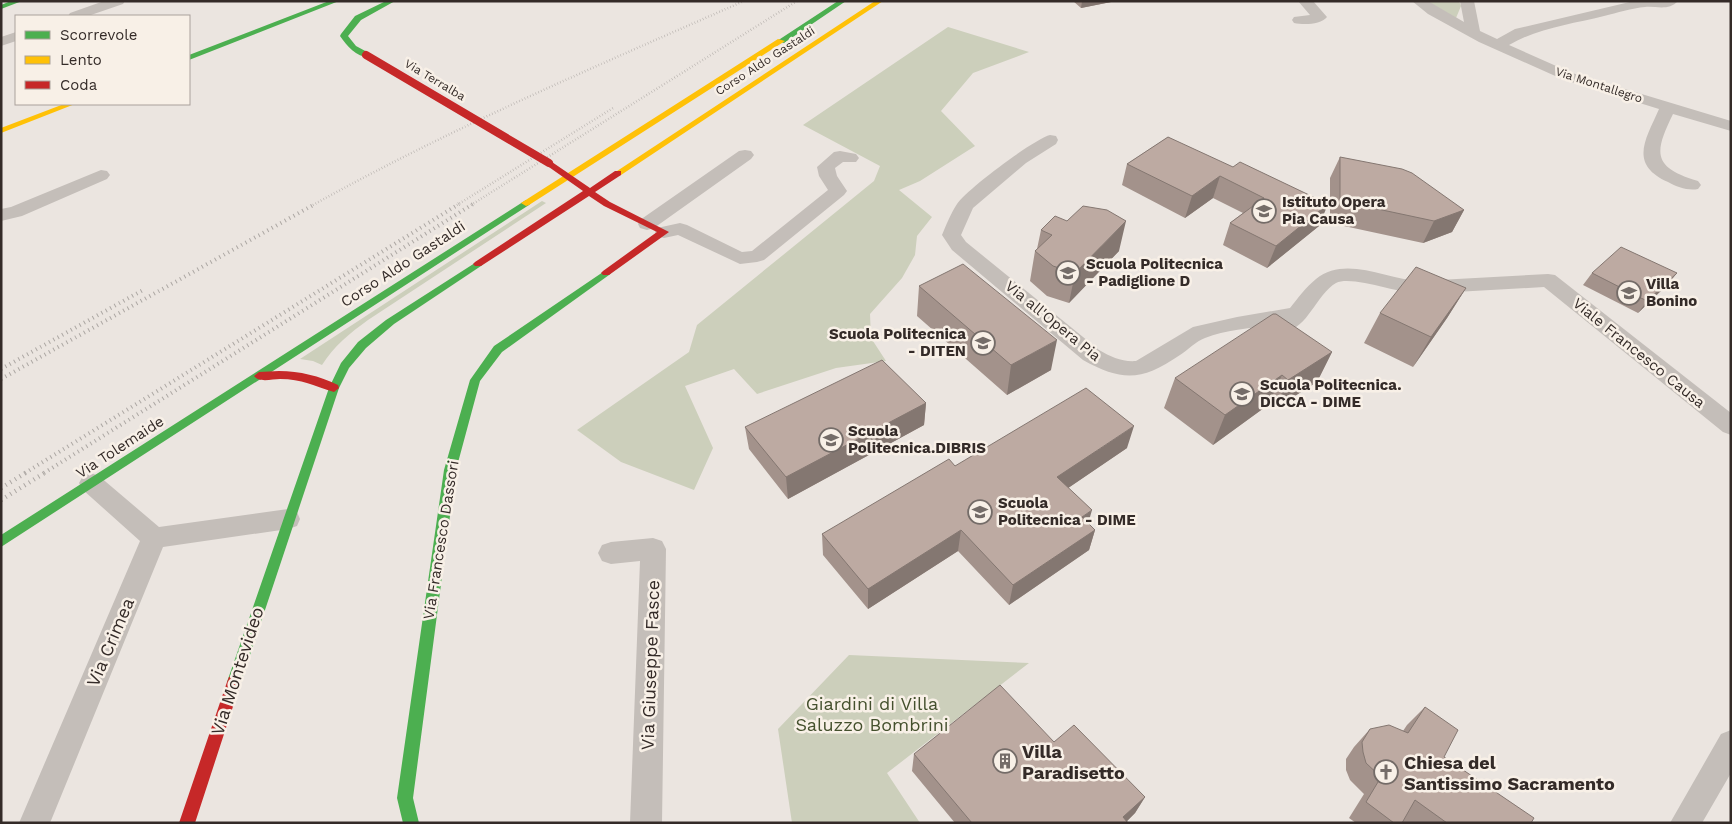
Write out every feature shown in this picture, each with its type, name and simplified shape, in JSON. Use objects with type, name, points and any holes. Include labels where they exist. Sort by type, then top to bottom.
[{"type":"main road","points":[[1,7],[19,1]]},
{"type":"main road","points":[[190,58],[336,1]]},
{"type":"main road","name":"Via Terralba","points":[[392,1],[364,14],[349,24],[344,36],[353,48],[549,163],[567,176]]},
{"type":"main road","name":"Corso Aldo Gastaldi","points":[[255,377],[843,1]]},
{"type":"main road","name":"Corso Aldo Gastaldi","points":[[334,388],[345,366],[362,344],[390,322],[880,1]]},
{"type":"main road","points":[[1,132],[68,105]]},
{"type":"main road","points":[[567,176],[589,193],[655,228]]},
{"type":"main road","name":"Via Francesco Dassori","points":[[411,823],[405,798],[450,470],[475,380],[498,349],[655,228]]},
{"type":"main road","points":[[255,377],[286,373],[317,378],[334,388]]},
{"type":"main road","name":"Via Tolemaide","points":[[1,542],[255,377]]},
{"type":"main road","name":"Via Montevideo","points":[[187,823],[288,519],[334,388]]},
{"type":"street","points":[[77,15],[97,4],[118,1]]},
{"type":"street","points":[[1299,20],[1320,17],[1305,1]]},
{"type":"street","name":"Via Montallegro","points":[[1419,1],[1473,33],[1577,80],[1731,126]]},
{"type":"street","points":[[1468,1],[1473,33]]},
{"type":"street","points":[[1498,45],[1520,32],[1542,26],[1645,3],[1664,4],[1671,1]]},
{"type":"street","points":[[97,4],[114,15]]},
{"type":"street","points":[[1,42],[15,36]]},
{"type":"street","points":[[1668,107],[1650,147],[1651,155],[1654,164],[1662,172],[1692,185]]},
{"type":"street","name":"Via all'Opera Pia","points":[[1050,140],[1020,159],[965,205],[951,235],[959,246],[1091,355],[1108,365],[1125,370],[1137,370],[1148,365],[1198,332],[1299,314]]},
{"type":"street","name":"Via Francesco Dassori","points":[[655,228],[745,155]]},
{"type":"street","points":[[655,228],[680,229],[740,258],[757,256],[838,191],[828,176],[826,167],[840,156],[850,158]]},
{"type":"street","points":[[1,215],[16,212],[102,175]]},
{"type":"street","name":"Viale Francesco Causa","points":[[1299,314],[1329,278],[1343,274],[1406,287],[1430,288],[1514,284],[1548,280],[1731,426]]},
{"type":"street","points":[[1266,337],[1280,332],[1299,314]]},
{"type":"street","points":[[91,484],[154,538],[288,519]]},
{"type":"street","name":"Via Crimea","points":[[34,823],[154,538]]},
{"type":"street","name":"Via Giuseppe Fasce","points":[[611,553],[653,549],[646,823]]},
{"type":"street","points":[[1685,823],[1731,744]]},
{"type":"green space","points":[[1427,1],[1459,1],[1461,6],[1456,18]]},
{"type":"green space","points":[[948,27],[1029,52],[973,73],[941,111],[975,146],[920,181],[899,190],[932,217],[917,236],[915,255],[902,278],[870,314],[871,338],[886,361],[836,368],[757,394],[734,369],[685,386],[713,448],[694,490],[621,462],[577,430],[689,352],[697,325],[874,181],[880,166],[803,125]]},
{"type":"green space","points":[[542,201],[546,203],[361,325],[337,346],[322,365],[300,359]]},
{"type":"green space","name":"Giardini di Villa Saluzzo Bombrini","points":[[849,655],[1029,663],[887,773],[920,823],[792,823],[778,729]]},
{"type":"building","points":[[1168,137],[1233,167],[1240,162],[1328,204],[1276,246],[1230,223],[1264,198],[1220,176],[1192,196],[1127,164]]},
{"type":"building","points":[[1340,157],[1402,169],[1412,173],[1464,210],[1434,221],[1340,201]]},
{"type":"building","points":[[1083,206],[1107,210],[1126,221],[1075,273],[1053,266],[1035,251],[1052,235],[1041,230],[1055,216],[1067,221]]},
{"type":"building","points":[[1621,247],[1677,273],[1647,301],[1592,273]]},
{"type":"building","points":[[963,264],[1057,340],[1011,365],[919,286]]},
{"type":"building","points":[[1416,267],[1466,288],[1431,337],[1380,313]]},
{"type":"building","points":[[1273,314],[1276,314],[1332,352],[1288,380],[1282,375],[1225,415],[1175,378]]},
{"type":"building","points":[[882,360],[926,403],[786,477],[745,427]]},
{"type":"building","name":"Scuola Politecnica - DIME","points":[[1086,388],[1134,426],[1057,477],[1092,510],[1082,517],[1095,530],[1013,585],[961,530],[868,589],[822,534],[949,459],[955,466]]},
{"type":"building","name":"Villa Paradisetto","points":[[1000,685],[1054,742],[1074,725],[1145,797],[1123,817],[1128,823],[972,823],[914,754]]},
{"type":"building","points":[[1425,707],[1458,730],[1444,757],[1534,818],[1531,823],[1447,823],[1415,800],[1402,823],[1394,823],[1366,802],[1381,777],[1366,763],[1363,752],[1362,742],[1370,729],[1389,725],[1408,733]]},
{"type":"railway","points":[[313,205],[472,123],[744,1]]},
{"type":"railway","points":[[471,205],[797,1]]},
{"type":"railway","points":[[457,205],[613,108]]},
{"type":"railway","points":[[1,379],[315,204]]},
{"type":"railway","points":[[25,473],[459,204]]},
{"type":"railway","points":[[44,473],[473,204]]},
{"type":"railway","points":[[1,369],[143,290]]},
{"type":"railway","points":[[1,488],[27,472]]},
{"type":"railway","points":[[1,500],[46,472]]},
{"type":"traffic: fast","points":[[1,7],[19,1]]},
{"type":"traffic: fast","points":[[190,58],[336,1]]},
{"type":"traffic: fast","points":[[366,55],[353,48],[344,36],[358,18],[392,1]]},
{"type":"traffic: fast","points":[[781,41],[843,1]]},
{"type":"traffic: fast","points":[[1,542],[526,203]]},
{"type":"traffic: fast","points":[[234,682],[334,388],[345,366],[362,345],[390,322],[478,264]]},
{"type":"traffic: fast","points":[[411,823],[405,798],[450,470],[475,380],[498,349],[606,273]]},
{"type":"traffic: slow","points":[[618,173],[880,1]]},
{"type":"traffic: slow","points":[[526,203],[781,41]]},
{"type":"traffic: slow","points":[[1,131],[68,105]]},
{"type":"traffic: jam","points":[[366,55],[549,163]]},
{"type":"traffic: jam","points":[[549,163],[607,204],[664,232],[606,273]]},
{"type":"traffic: jam","points":[[478,264],[618,173]]},
{"type":"traffic: jam","points":[[259,376],[298,376],[316,380],[334,388]]},
{"type":"traffic: jam","points":[[187,823],[234,682]]},
{"type":"place","name":"Istituto Opera Pia Causa","points":[[1264,211]]},
{"type":"place","name":"Scuola Politecnica - Padiglione D","points":[[1068,273]]},
{"type":"place","name":"Villa Bonino","points":[[1629,293]]},
{"type":"place","name":"Scuola Politecnica - DITEN","points":[[983,343]]},
{"type":"place","name":"Scuola Politecnica. DICCA - DIME","points":[[1242,394]]},
{"type":"place","name":"Scuola Politecnica.DIBRIS","points":[[831,440]]},
{"type":"place","name":"Scuola Politecnica - DIME","points":[[980,512]]},
{"type":"place","name":"Villa Paradisetto","points":[[1005,761]]},
{"type":"place","name":"Chiesa del Santissimo Sacramento","points":[[1386,772]]}]
